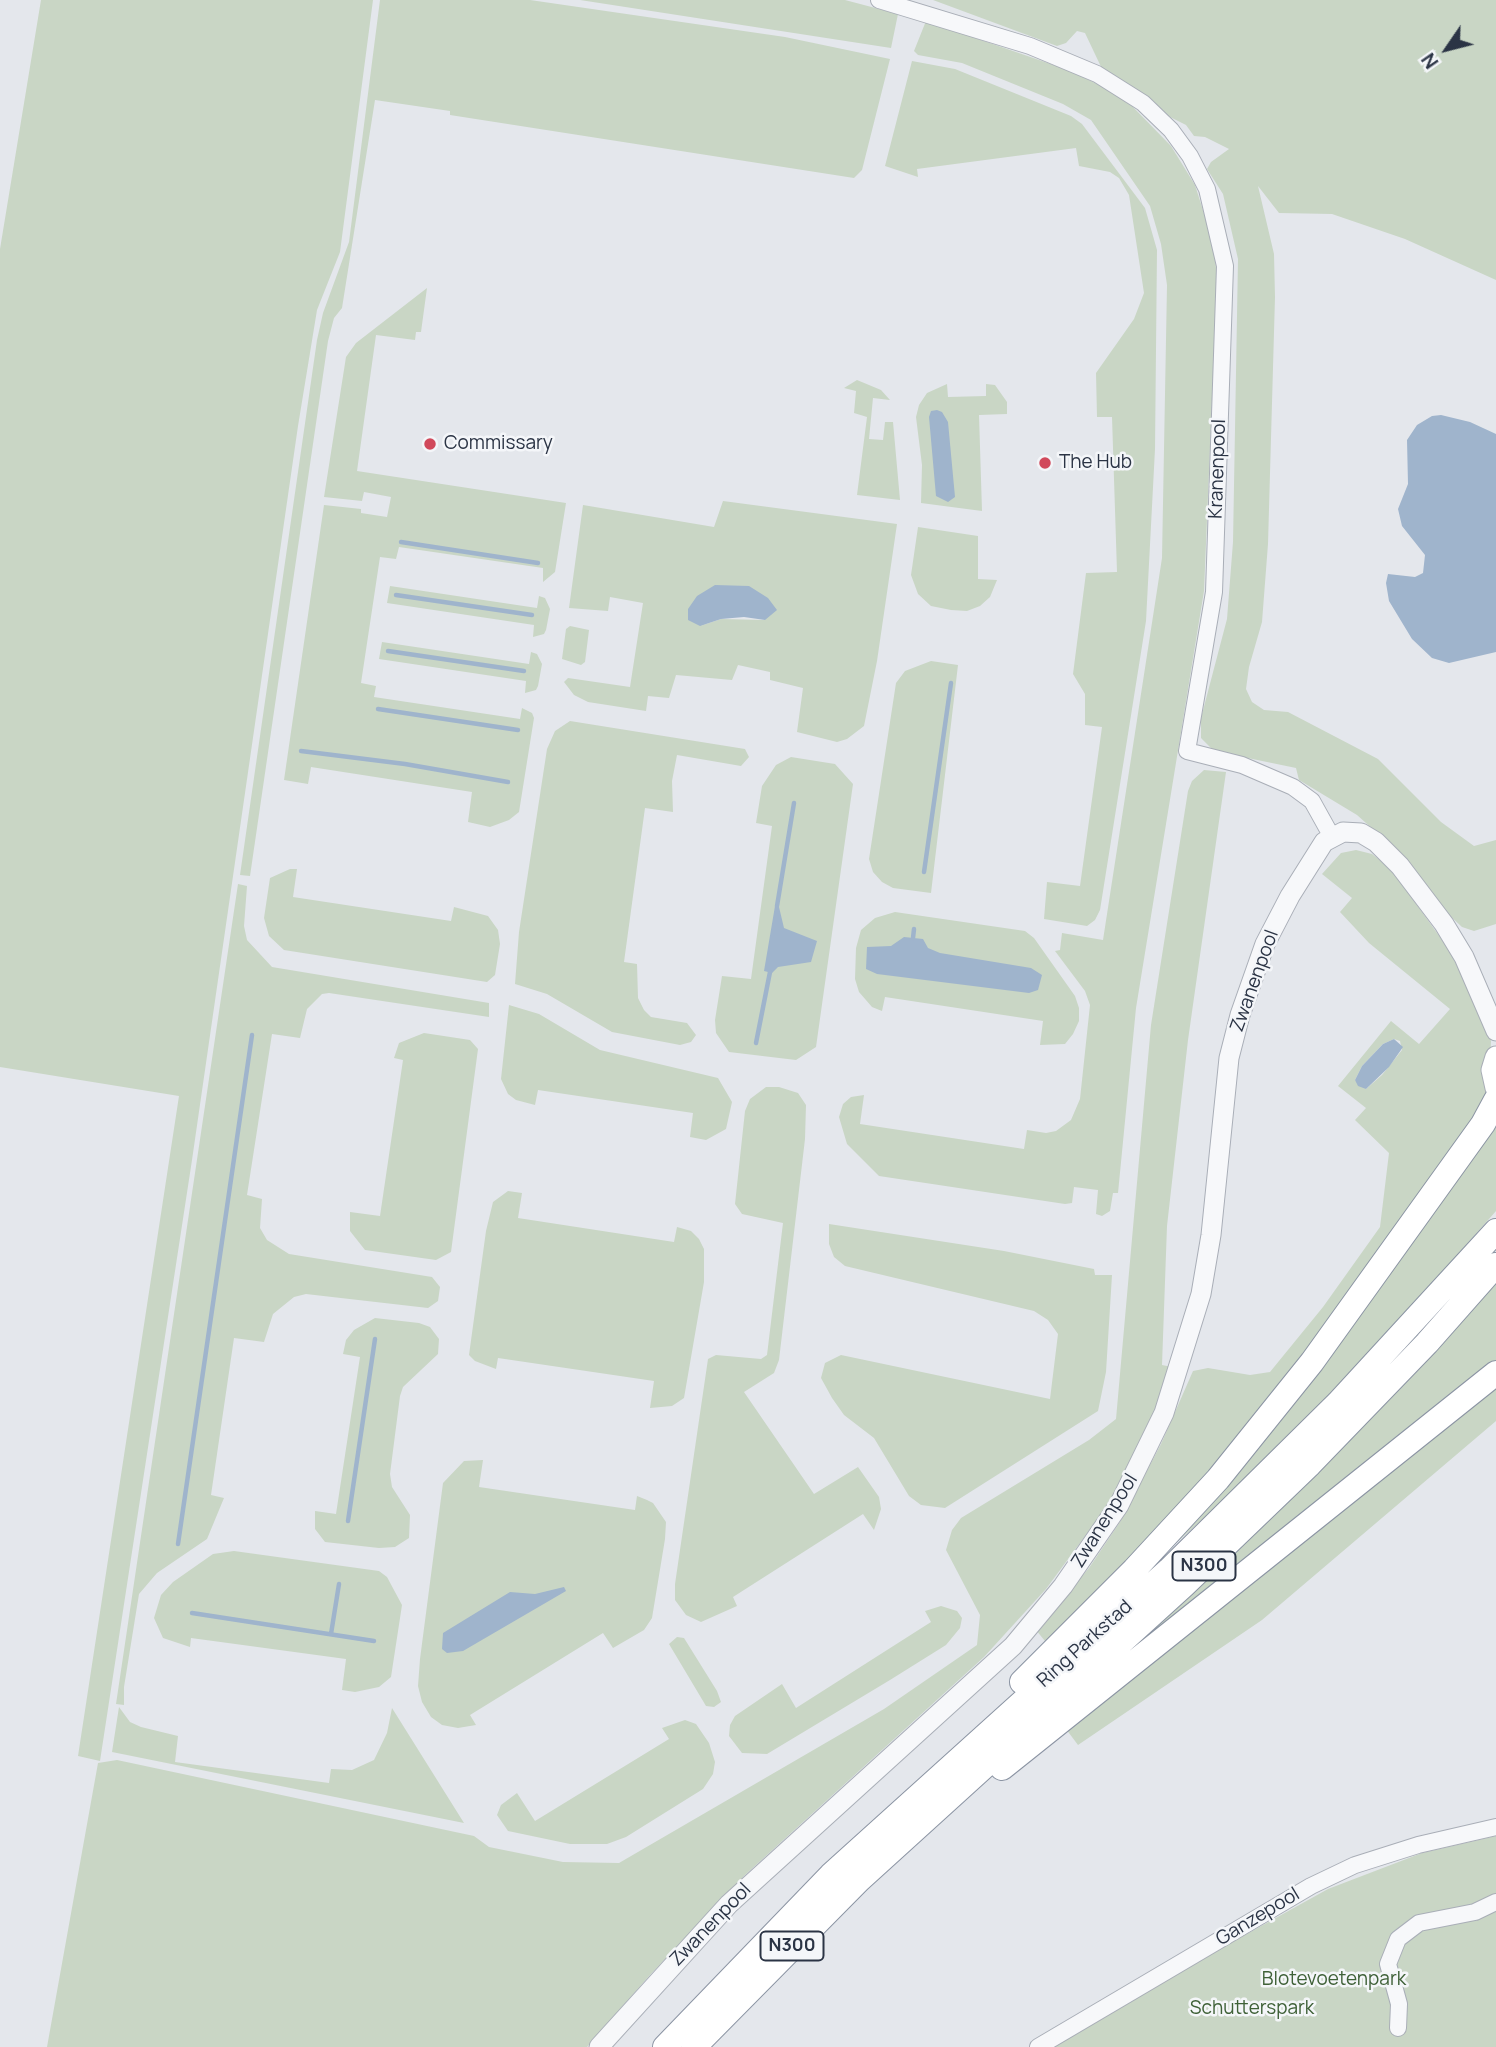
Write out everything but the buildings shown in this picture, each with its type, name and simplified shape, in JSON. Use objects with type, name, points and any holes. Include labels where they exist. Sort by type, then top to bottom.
[{"type":"highway","name":"N300","points":[[912,1801],[1218,1479],[1312,1362],[1483,1124],[1496,1100]]},
{"type":"highway","name":"Ring Parkstad","points":[[665,2047],[793,1912],[1189,1550],[1338,1403],[1496,1231]]},
{"type":"highway","name":"Ring Parkstad","points":[[694,2047],[776,1961],[893,1848],[1184,1585],[1310,1465],[1496,1265]]},
{"type":"highway","name":"N300","points":[[893,1848],[1044,1737],[1496,1373]]},
{"type":"main road","points":[[1496,1057],[1492,1070],[1496,1088]]},
{"type":"street","name":"Kranenpool","points":[[879,0],[1030,46],[1097,74],[1143,103],[1171,130],[1207,189],[1225,266],[1214,592],[1187,751],[1242,765],[1293,787],[1312,802],[1332,837]]},
{"type":"street","points":[[1332,837],[1349,831],[1361,833],[1389,855],[1444,924],[1474,976],[1496,1000]]},
{"type":"street","name":"Zwanenpool","points":[[599,2047],[729,1904],[1013,1646],[1063,1586],[1119,1505],[1164,1413],[1201,1294],[1211,1235],[1229,1058],[1248,990],[1284,907],[1314,856],[1332,837]]},
{"type":"street","points":[[1474,976],[1483,1009],[1496,1031]]},
{"type":"street","name":"Ganzepool","points":[[1038,2047],[1311,1885],[1380,1857],[1496,1826]]},
{"type":"street","points":[[1398,2028],[1399,2004],[1388,1964],[1398,1939],[1419,1923],[1475,1912],[1496,1902]]},
{"type":"green space","points":[[41,0],[373,0],[340,252],[317,310],[298,426],[192,1160],[100,1761],[78,1756],[179,1096],[0,1067],[0,249]]},
{"type":"green space","points":[[380,0],[530,0],[785,37],[890,59],[862,170],[854,178],[450,115],[450,111],[375,100],[342,308],[334,318],[328,341],[250,876],[240,875],[317,340],[323,313],[349,242]]},
{"type":"green space","points":[[580,0],[845,0],[898,14],[891,48]]},
{"type":"green space","points":[[933,0],[1496,0],[1496,280],[1405,239],[1332,214],[1279,213],[1258,186],[1274,254],[1275,297],[1268,544],[1262,622],[1249,667],[1246,689],[1252,702],[1264,710],[1288,712],[1378,759],[1441,822],[1474,846],[1496,840],[1496,924],[1474,931],[1462,927],[1447,913],[1403,856],[1357,815],[1299,780],[1296,768],[1214,751],[1201,738],[1201,718],[1227,619],[1233,542],[1238,259],[1223,194],[1207,169],[1211,162],[1229,149],[1205,137],[1194,136],[1186,125],[1160,112],[1103,71],[1085,33],[1077,31],[1066,43],[1057,46]]},
{"type":"green space","points":[[926,21],[1071,71],[1107,89],[1132,106],[1171,146],[1195,185],[1214,245],[1217,280],[1204,591],[1136,1008],[1118,1193],[1113,1193],[1110,1211],[1102,1216],[1096,1214],[1098,1190],[1074,1187],[1072,1203],[1065,1204],[879,1176],[847,1144],[839,1117],[843,1104],[851,1097],[864,1095],[860,1124],[1024,1149],[1027,1130],[1046,1133],[1056,1131],[1071,1120],[1080,1099],[1090,1005],[1085,991],[1055,951],[1060,950],[1062,933],[1103,940],[1162,558],[1167,285],[1161,244],[1150,206],[1091,120],[1063,104],[962,63],[918,55],[914,51]]},
{"type":"green space","points":[[912,61],[955,69],[1071,116],[1082,124],[1145,208],[1157,250],[1155,449],[1146,621],[1100,910],[1095,920],[1087,926],[1044,919],[1047,882],[1080,886],[1102,727],[1085,725],[1085,694],[1073,674],[1086,573],[1117,572],[1112,417],[1097,417],[1096,373],[1134,319],[1144,293],[1129,195],[1119,178],[1110,172],[1079,166],[1076,148],[917,169],[918,177],[885,166]]},
{"type":"green space","points":[[427,288],[421,332],[416,332],[415,340],[376,335],[357,471],[566,503],[555,572],[543,582],[543,568],[399,547],[396,559],[380,557],[361,683],[376,686],[374,697],[520,719],[522,708],[532,713],[534,718],[519,812],[509,820],[490,827],[468,822],[472,792],[311,767],[308,784],[284,780],[324,505],[361,509],[361,513],[387,517],[391,497],[364,492],[362,501],[324,497],[346,357],[356,343]]},
{"type":"green space","points":[[857,380],[881,390],[890,400],[873,398],[869,439],[883,440],[885,422],[893,422],[900,500],[857,495],[867,417],[854,413],[856,391],[844,388]]},
{"type":"green space","points":[[947,384],[948,397],[986,396],[986,384],[995,385],[1007,402],[1007,414],[979,415],[982,511],[921,503],[922,465],[916,417],[919,405],[927,393]]},
{"type":"green space","points":[[723,501],[897,524],[877,661],[864,726],[847,739],[837,742],[797,732],[803,688],[770,680],[770,672],[738,665],[732,680],[676,675],[669,698],[648,696],[646,711],[588,702],[574,695],[564,682],[568,678],[630,687],[643,603],[610,597],[608,611],[569,608],[583,505],[714,527]],"holes":[[[768,598],[765,620],[721,619],[700,626]]]},
{"type":"green space","points":[[918,527],[978,536],[978,579],[997,580],[990,597],[980,606],[967,611],[951,610],[931,606],[918,594],[911,575]]},
{"type":"green space","points":[[390,586],[537,608],[539,596],[545,598],[550,609],[546,630],[544,634],[533,637],[534,625],[387,603]]},
{"type":"green space","points":[[570,626],[589,630],[585,662],[581,665],[562,659],[566,629]]},
{"type":"green space","points":[[382,642],[529,664],[531,652],[537,654],[542,664],[538,686],[536,690],[525,693],[526,681],[379,659]]},
{"type":"green space","points":[[931,661],[958,665],[931,893],[893,888],[882,882],[873,872],[869,859],[896,683],[905,671]]},
{"type":"green space","points":[[570,721],[745,749],[749,757],[741,766],[677,755],[672,781],[673,812],[645,808],[624,962],[637,964],[638,998],[644,1010],[651,1017],[687,1023],[696,1035],[691,1042],[680,1045],[612,1032],[547,994],[515,984],[519,932],[547,749],[555,731]]},
{"type":"green space","points":[[791,757],[835,764],[853,784],[816,1047],[796,1060],[729,1052],[716,1033],[715,1020],[722,976],[751,979],[772,826],[756,823],[762,786],[776,765]]},
{"type":"green space","points":[[1204,770],[1226,772],[1188,1040],[1167,1226],[1162,1365],[1172,1367],[1160,1402],[1108,1505],[1046,1589],[984,1657],[745,1875],[650,1975],[587,2047],[47,2047],[98,1763],[117,1760],[474,1836],[489,1847],[563,1862],[619,1863],[884,1709],[977,1645],[980,1615],[946,1550],[952,1530],[961,1518],[1089,1440],[1116,1419],[1151,1025],[1188,791],[1192,781]]},
{"type":"green space","points":[[1356,850],[1372,854],[1391,869],[1450,951],[1491,1041],[1488,1102],[1279,1394],[1197,1494],[1049,1646],[1036,1630],[1089,1568],[1120,1522],[1161,1444],[1193,1371],[1208,1368],[1250,1375],[1270,1372],[1323,1307],[1380,1227],[1389,1153],[1355,1120],[1366,1108],[1338,1086],[1391,1021],[1419,1044],[1450,1009],[1369,943],[1340,912],[1352,898],[1322,874],[1341,853]],"holes":[[[1394,1039],[1400,1041],[1402,1050],[1382,1075],[1366,1089],[1355,1080],[1362,1066],[1383,1044]]]},
{"type":"green space","points":[[290,869],[297,869],[293,897],[451,921],[454,907],[488,916],[498,930],[500,944],[495,975],[487,982],[284,950],[269,936],[264,918],[270,878]]},
{"type":"green space","points":[[238,884],[247,886],[244,926],[247,940],[272,967],[489,1003],[489,1017],[329,993],[322,994],[307,1009],[300,1038],[272,1034],[247,1195],[262,1199],[260,1228],[267,1240],[289,1254],[432,1277],[440,1287],[438,1301],[428,1308],[306,1294],[294,1297],[273,1314],[264,1342],[234,1338],[211,1495],[224,1498],[207,1539],[157,1573],[139,1594],[124,1687],[124,1705],[116,1704]]},
{"type":"green space","points":[[895,912],[1025,931],[1034,938],[1075,996],[1079,1021],[1073,1034],[1065,1044],[1040,1045],[1043,1021],[885,997],[882,1011],[872,1007],[859,992],[855,979],[856,948],[861,930],[875,918]]},
{"type":"green space","points":[[509,1005],[539,1014],[600,1050],[718,1078],[732,1102],[726,1129],[706,1140],[690,1137],[693,1113],[538,1090],[535,1105],[516,1100],[508,1094],[501,1079]]},
{"type":"green space","points":[[424,1033],[470,1040],[478,1049],[451,1252],[436,1260],[365,1250],[350,1231],[350,1212],[380,1216],[403,1060],[394,1058],[399,1043]]},
{"type":"green space","points":[[766,1087],[779,1087],[798,1093],[806,1105],[805,1139],[779,1360],[774,1373],[744,1392],[814,1494],[858,1467],[879,1497],[881,1509],[874,1530],[863,1514],[733,1597],[737,1606],[701,1622],[686,1615],[675,1600],[675,1584],[708,1359],[716,1355],[761,1359],[767,1355],[783,1223],[742,1214],[735,1204],[745,1111],[750,1099]]},
{"type":"green space","points":[[1496,1116],[1496,1211],[1363,1363],[1217,1506],[1133,1582]]},
{"type":"green space","points":[[508,1191],[522,1193],[518,1218],[674,1242],[677,1227],[691,1231],[699,1239],[704,1249],[704,1282],[684,1398],[672,1406],[650,1408],[654,1381],[498,1358],[496,1369],[475,1361],[469,1355],[486,1231],[493,1202]]},
{"type":"green space","points":[[829,1224],[1004,1251],[1094,1269],[1095,1275],[1112,1275],[1106,1372],[1098,1411],[945,1508],[921,1505],[909,1496],[874,1438],[844,1415],[832,1398],[821,1378],[825,1363],[841,1355],[1050,1399],[1058,1334],[1048,1320],[1034,1311],[845,1266],[834,1257],[829,1244]]},
{"type":"green space","points":[[1496,1283],[1496,1365],[1066,1706]]},
{"type":"green space","points":[[375,1318],[419,1323],[430,1327],[439,1339],[438,1354],[403,1387],[400,1396],[390,1474],[392,1487],[410,1515],[409,1538],[395,1547],[379,1548],[325,1542],[315,1529],[315,1511],[336,1514],[360,1357],[343,1354],[346,1340],[354,1330]]},
{"type":"green space","points":[[1496,1381],[1496,1421],[1262,1620],[1078,1745],[1066,1729]]},
{"type":"green space","points":[[483,1460],[479,1487],[635,1510],[637,1496],[647,1500],[653,1503],[666,1522],[665,1539],[652,1618],[644,1630],[613,1648],[603,1633],[470,1715],[476,1725],[458,1728],[442,1725],[431,1717],[422,1702],[418,1686],[420,1659],[443,1483],[464,1461]]},
{"type":"green space","points":[[234,1551],[379,1571],[387,1577],[402,1605],[391,1677],[379,1687],[355,1692],[342,1690],[346,1659],[191,1638],[190,1647],[163,1638],[154,1618],[161,1595],[173,1582],[213,1554]]},
{"type":"green space","points":[[941,1606],[957,1611],[962,1618],[960,1628],[946,1645],[890,1680],[767,1754],[742,1753],[729,1736],[730,1725],[735,1716],[782,1684],[796,1708],[931,1622],[925,1611]]},
{"type":"green space","points":[[677,1637],[684,1638],[717,1691],[721,1702],[714,1707],[706,1706],[669,1644]]},
{"type":"green space","points":[[119,1707],[130,1722],[178,1736],[175,1762],[329,1783],[331,1769],[352,1770],[374,1760],[387,1733],[392,1708],[464,1823],[112,1752]]},
{"type":"green space","points":[[685,1720],[696,1724],[709,1743],[715,1762],[713,1774],[703,1789],[626,1837],[607,1844],[570,1844],[508,1831],[497,1815],[501,1805],[517,1793],[535,1821],[669,1739],[662,1728]]},
{"type":"green space","points":[[1496,1836],[1496,2047],[1051,2047],[1328,1889],[1422,1853]]},
{"type":"water","points":[[931,411],[942,412],[948,422],[955,497],[948,502],[936,496],[929,417]]},
{"type":"water","points":[[1441,415],[1470,422],[1496,434],[1496,652],[1449,663],[1432,658],[1412,639],[1389,601],[1386,583],[1388,574],[1415,577],[1423,573],[1425,555],[1402,526],[1398,509],[1408,484],[1407,440],[1417,425],[1432,416]]},
{"type":"water","points":[[715,585],[749,586],[768,598],[777,610],[765,620],[744,617],[721,619],[700,626],[688,620],[688,609],[697,596]]},
{"type":"water","points":[[775,906],[779,907],[784,928],[817,941],[811,962],[778,967],[772,973],[764,971]]},
{"type":"water","points":[[904,937],[923,939],[928,948],[940,953],[1031,968],[1042,975],[1038,990],[1029,993],[877,974],[866,969],[867,947],[891,946]]},
{"type":"water","points":[[1394,1039],[1403,1047],[1389,1067],[1366,1089],[1358,1086],[1355,1080],[1362,1066],[1383,1044]]},
{"type":"water","points":[[564,1587],[566,1591],[463,1651],[447,1653],[442,1649],[443,1633],[510,1592],[535,1594]]},
{"type":"waterway","points":[[401,542],[538,563]]},
{"type":"waterway","points":[[396,595],[532,615]]},
{"type":"waterway","points":[[388,651],[524,671]]},
{"type":"waterway","points":[[924,872],[951,683]]},
{"type":"waterway","points":[[378,709],[518,730]]},
{"type":"waterway","points":[[301,751],[405,764],[508,782]]},
{"type":"waterway","points":[[777,906],[794,803]]},
{"type":"waterway","points":[[913,938],[914,929]]},
{"type":"waterway","points":[[756,1043],[770,972]]},
{"type":"waterway","points":[[178,1544],[252,1035]]},
{"type":"waterway","points":[[348,1521],[375,1339]]},
{"type":"waterway","points":[[331,1634],[339,1584]]},
{"type":"waterway","points":[[192,1613],[374,1641]]},
{"type":"place","name":"Commissary","points":[[430,444]]},
{"type":"place","name":"The Hub","points":[[1045,463]]},
{"type":"park label","name":"Blotevoetenpark","points":[[1334,1980]]},
{"type":"park label","name":"Schutterspark","points":[[1252,2009]]}]
